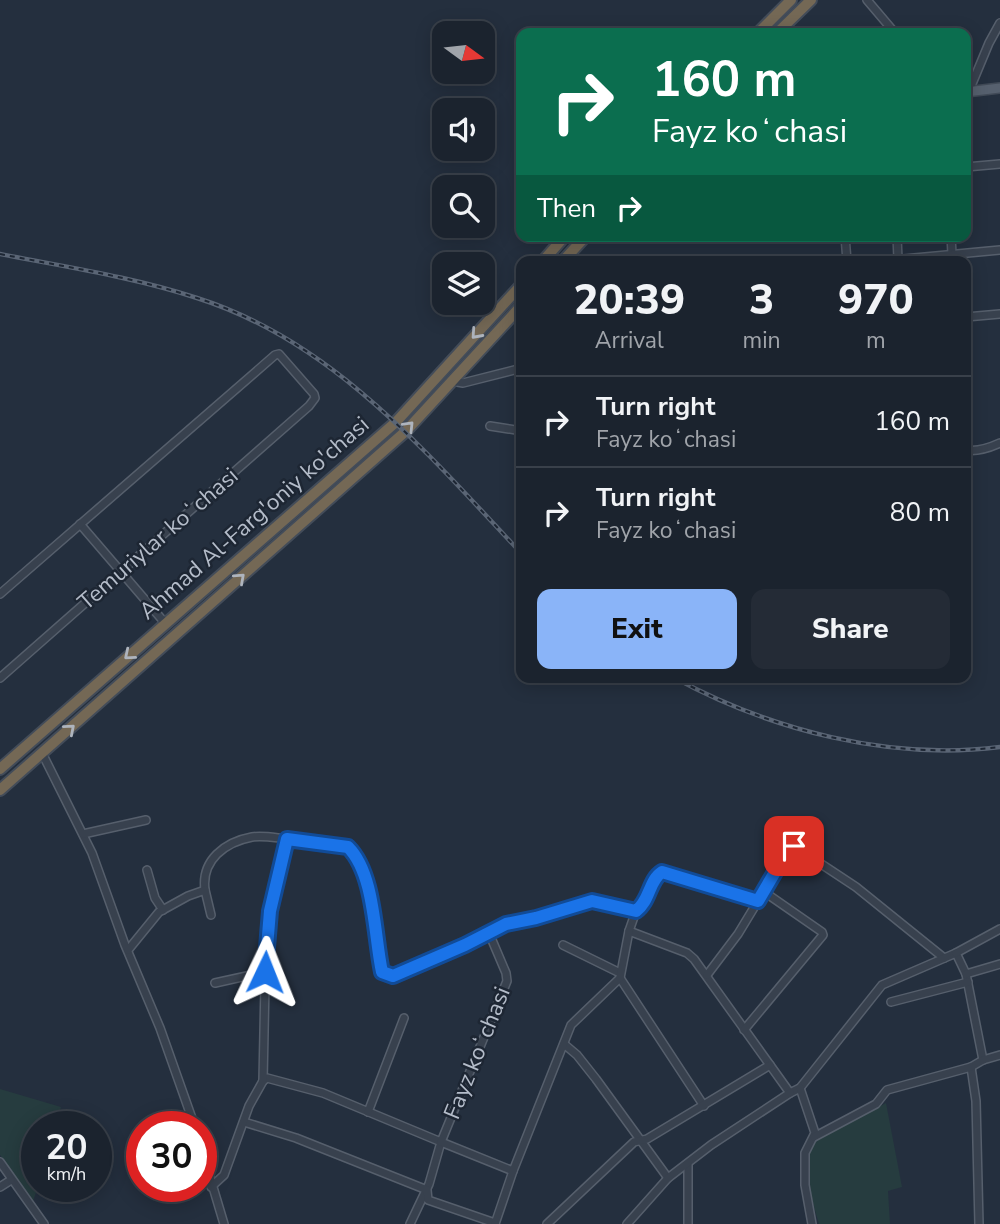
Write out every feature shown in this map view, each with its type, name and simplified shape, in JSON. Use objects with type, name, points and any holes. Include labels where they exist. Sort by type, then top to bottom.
[{"type":"highway","points":[[763,28],[791,0]]},
{"type":"highway","points":[[782,28],[811,0]]},
{"type":"highway","points":[[547,256],[559,242]]},
{"type":"highway","points":[[567,256],[578,242]]},
{"type":"highway","name":"Ahmad Al-Farg'oniy ko'chasi","points":[[0,769],[104,675],[396,422],[516,291]]},
{"type":"highway","name":"Ahmad Al-Farg'oniy ko'chasi","points":[[0,790],[406,431],[516,311]]},
{"type":"highway","points":[[104,675],[117,689]]},
{"type":"main road","points":[[971,91],[1000,88]]},
{"type":"street","points":[[867,0],[890,28]]},
{"type":"street","points":[[971,84],[1000,23]]},
{"type":"street","points":[[971,167],[1000,164],[1000,176]]},
{"type":"street","points":[[951,242],[952,254]]},
{"type":"street","points":[[930,256],[1000,250]]},
{"type":"street","points":[[971,317],[1000,314]]},
{"type":"street","name":"Temuriylar koʻchasi","points":[[0,678],[299,415],[315,398],[314,394],[277,354],[80,524]]},
{"type":"street","points":[[451,381],[463,383],[516,370]]},
{"type":"street","points":[[490,426],[516,430]]},
{"type":"street","points":[[971,451],[1000,443]]},
{"type":"street","points":[[0,594],[80,524],[166,623]]},
{"type":"street","points":[[42,753],[83,834],[160,1028],[189,1111]]},
{"type":"street","points":[[83,834],[146,820]]},
{"type":"street","points":[[211,915],[203,880],[207,865],[228,844],[255,836],[348,847],[354,853],[367,884],[382,972],[388,976],[420,965],[506,924],[592,901],[636,911]]},
{"type":"street","points":[[263,1081],[265,972],[270,911],[287,839]]},
{"type":"street","points":[[707,975],[738,934],[788,850],[794,846],[856,887],[944,958]]},
{"type":"street","points":[[147,870],[155,898],[163,910]]},
{"type":"street","points":[[427,1190],[428,1200],[495,1223],[571,1025],[620,975],[636,911],[643,905],[656,876],[662,872],[758,901]]},
{"type":"street","points":[[128,950],[163,910],[205,890]]},
{"type":"street","points":[[744,1030],[823,935],[763,891]]},
{"type":"street","points":[[627,1224],[667,1178],[711,1145],[800,1088],[882,985],[956,953],[1000,929]]},
{"type":"street","points":[[629,931],[687,953],[707,975],[790,1093]]},
{"type":"street","name":"Fayz koʻchasi","points":[[489,933],[507,981],[442,1142],[513,1171]]},
{"type":"street","points":[[563,945],[620,975],[704,1106]]},
{"type":"street","points":[[956,953],[967,978],[984,1060]]},
{"type":"street","points":[[891,1002],[967,978],[1000,964]]},
{"type":"street","points":[[215,983],[265,972]]},
{"type":"street","points":[[368,1112],[404,1018]]},
{"type":"street","points":[[564,1044],[577,1055],[667,1178]]},
{"type":"street","points":[[812,1224],[805,1185],[805,1153],[814,1137],[876,1104],[887,1090],[971,1067],[1000,1055]]},
{"type":"street","points":[[547,1224],[634,1142],[704,1106],[770,1065]]},
{"type":"street","points":[[971,1067],[976,1101],[979,1224]]},
{"type":"street","points":[[217,1181],[224,1175],[253,1096],[263,1081],[267,1078],[291,1083],[323,1093],[442,1142],[427,1190],[410,1224]]},
{"type":"street","points":[[800,1088],[814,1137]]},
{"type":"street","points":[[244,1122],[296,1138],[427,1190]]},
{"type":"street","points":[[0,1162],[44,1224]]},
{"type":"street","points":[[688,1164],[688,1224]]},
{"type":"street","points":[[0,1187],[11,1180]]},
{"type":"street","points":[[216,1202],[224,1224]]},
{"type":"green space","points":[[0,1089],[61,1107],[60,1111],[21,1111],[21,1184],[0,1155]]},
{"type":"green space","points":[[886,1103],[902,1187],[888,1191],[890,1224],[819,1224],[806,1169],[810,1149],[818,1140]]},
{"type":"railway","points":[[0,254],[99,273],[197,298],[246,317],[292,342],[335,371],[375,404],[450,477],[516,548]]},
{"type":"railway","points":[[685,683],[749,712],[831,737],[916,749],[1000,747]]},
{"type":"route","points":[[265,972],[266,935],[287,839],[348,847],[354,853],[367,884],[382,972],[388,976],[420,965],[506,924],[592,901],[636,911],[647,899],[656,876],[662,872],[758,901],[788,850],[794,846]]}]
